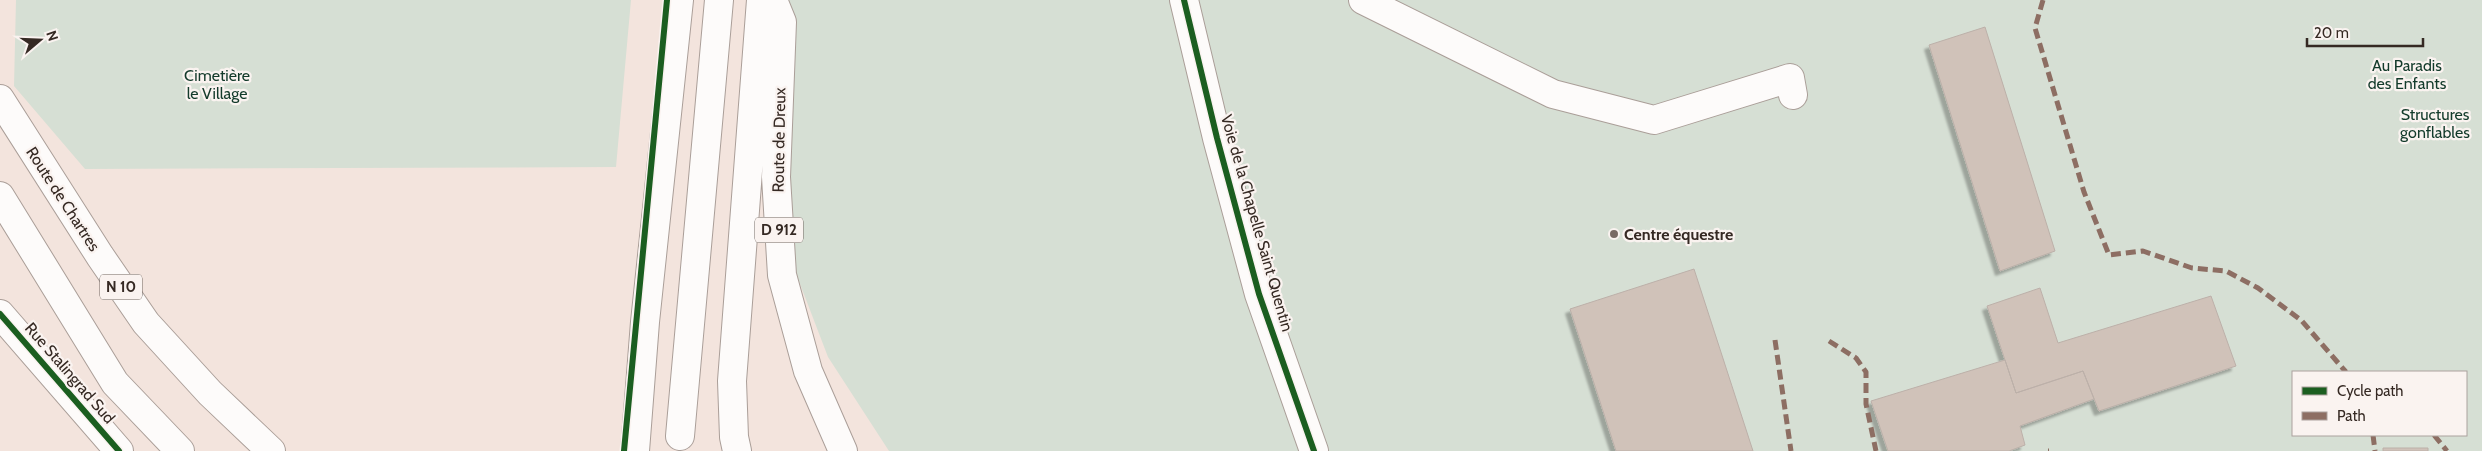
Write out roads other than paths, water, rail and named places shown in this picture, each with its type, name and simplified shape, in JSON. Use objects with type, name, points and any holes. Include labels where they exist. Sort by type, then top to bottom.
[{"type":"main road","points":[[635,451],[645,322],[679,0]]},
{"type":"main road","points":[[680,436],[718,0]]},
{"type":"main road","name":"Route de Dreux","points":[[737,451],[734,437],[732,380],[762,0]]},
{"type":"main road","name":"Route de Dreux","points":[[773,0],[782,22],[776,177],[782,275],[808,371],[843,451]]},
{"type":"main road","name":"Voie de la Chapelle Saint Quentin","points":[[1184,0],[1259,294],[1314,451]]},
{"type":"main road","points":[[1362,0],[1553,94],[1654,120],[1790,78],[1794,95]]},
{"type":"main road","name":"Route de Chartres","points":[[0,99],[100,256],[146,324],[210,393],[271,451]]},
{"type":"main road","points":[[0,196],[115,383],[180,451]]},
{"type":"main road","name":"Rue Stalingrad Sud","points":[[0,314],[119,451]]},
{"type":"place","name":"Centre équestre","points":[[1614,234]]},
{"type":"park label","name":"Au Paradis des Enfants","points":[[2407,74]]},
{"type":"park label","name":"Cimetière le Village","points":[[217,84]]},
{"type":"park label","name":"Structures gonflables","points":[[2435,123]]}]
